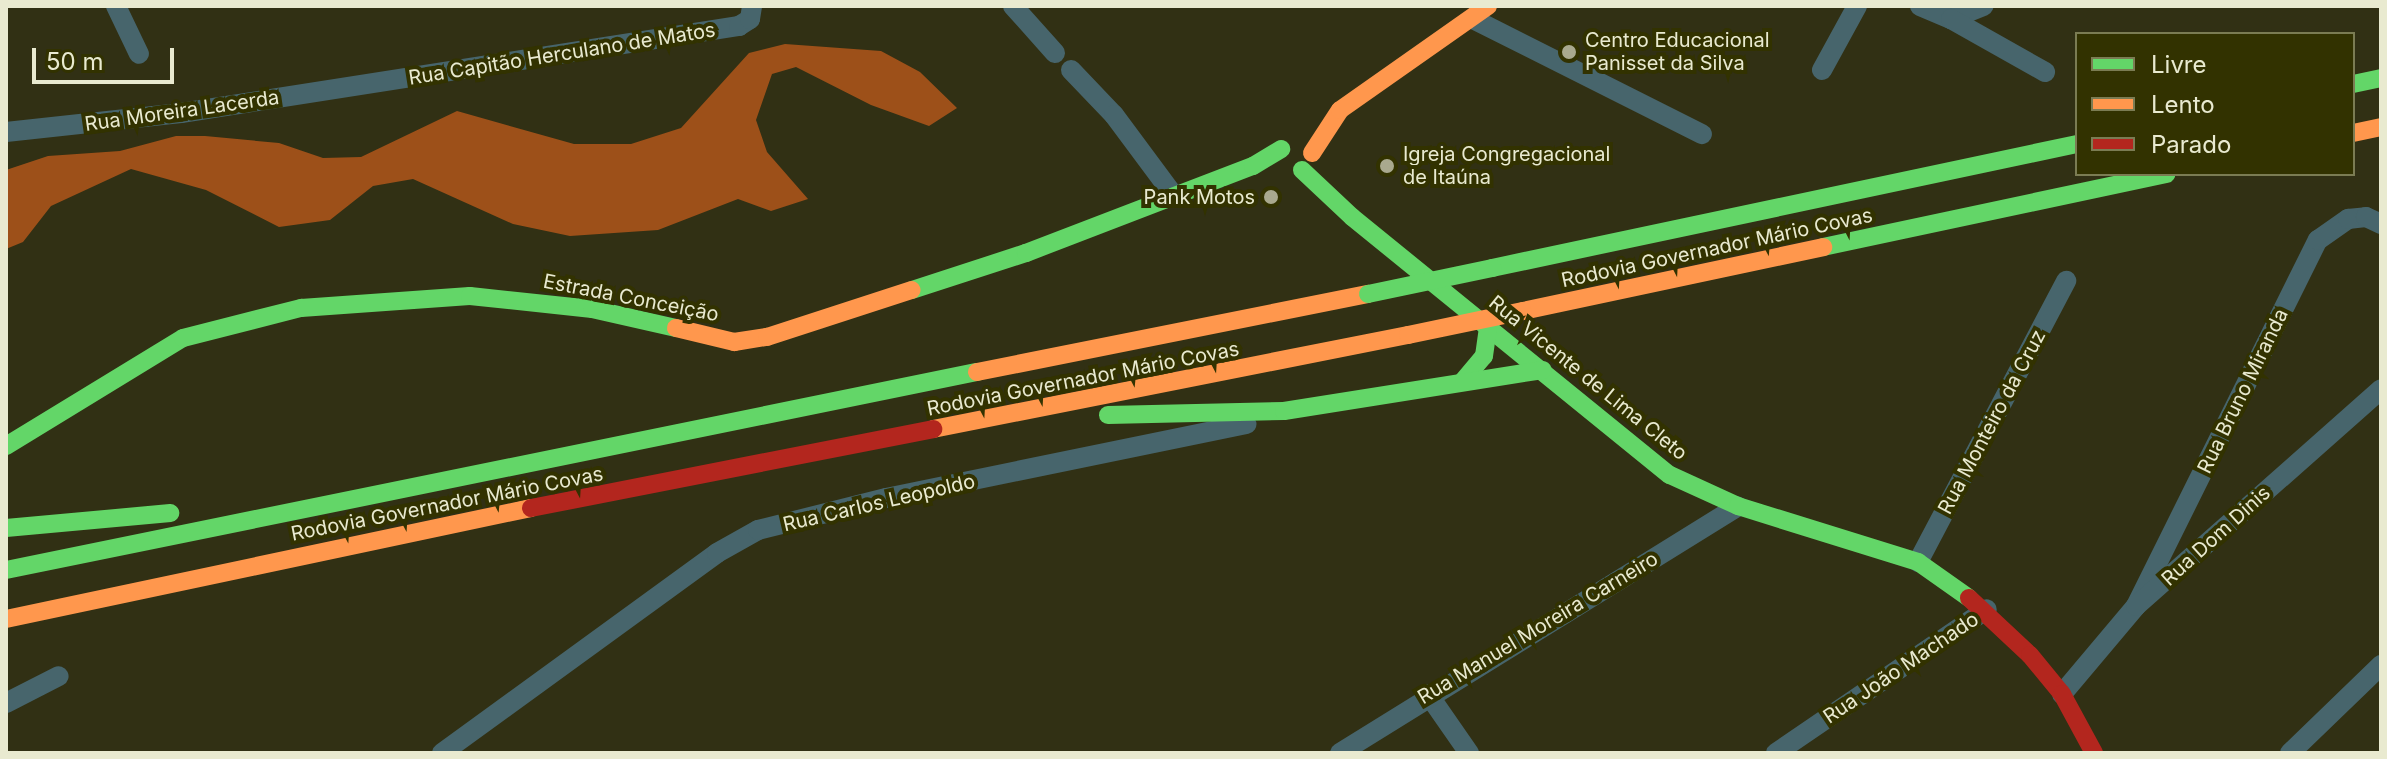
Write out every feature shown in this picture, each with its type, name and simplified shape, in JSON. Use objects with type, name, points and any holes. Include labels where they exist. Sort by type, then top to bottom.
[{"type":"main road","points":[[1302,132],[1331,120],[1482,13]]},
{"type":"main road","points":[[2355,84],[2381,78]]},
{"type":"main road","points":[[1308,162],[1331,120]]},
{"type":"main road","points":[[2355,133],[2381,127]]},
{"type":"main road","points":[[1282,157],[1298,139],[1308,162]]},
{"type":"main road","name":"Rodovia Governador Mário Covas","points":[[6,570],[528,461],[1368,294],[2075,144]]},
{"type":"main road","points":[[1282,157],[1308,162]]},
{"type":"main road","name":"Estrada Conceição","points":[[6,446],[183,338],[245,319],[341,304],[470,296],[592,309],[734,342],[870,306],[1282,157]]},
{"type":"main road","name":"Rua Vicente de Lima Cleto","points":[[1308,162],[1330,195],[1670,475],[1738,506],[1918,562],[1987,609],[2062,694],[2094,753]]},
{"type":"main road","name":"Rodovia Governador Mário Covas","points":[[6,619],[506,513],[931,433],[1408,335],[2157,176]]},
{"type":"main road","points":[[1462,382],[1484,356],[1488,327]]},
{"type":"main road","points":[[931,433],[1107,415],[1284,411],[1543,370]]},
{"type":"main road","points":[[373,474],[528,461]]},
{"type":"main road","points":[[6,528],[194,509]]},
{"type":"street","points":[[116,6],[139,54]]},
{"type":"street","name":"Rua Capitão Herculano de Matos","points":[[358,86],[739,26],[750,19],[752,6]]},
{"type":"street","points":[[1013,6],[1055,53]]},
{"type":"street","points":[[1822,70],[1857,6]]},
{"type":"street","points":[[1920,6],[1951,19],[2045,72]]},
{"type":"street","points":[[1951,19],[1983,6]]},
{"type":"street","points":[[1482,13],[1702,134]]},
{"type":"street","points":[[1071,70],[1114,115],[1175,197]]},
{"type":"street","name":"Rua Moreira Lacerda","points":[[6,132],[358,86]]},
{"type":"street","name":"Rua Bruno Miranda","points":[[2136,606],[2318,240],[2348,219],[2366,217],[2381,224]]},
{"type":"street","name":"Rua Monteiro da Cruz","points":[[1918,562],[2066,281]]},
{"type":"street","name":"Rua Dom Dinis","points":[[2062,694],[2136,606],[2381,389]]},
{"type":"street","name":"Rua Carlos Leopoldo","points":[[439,751],[717,553],[758,530],[886,498],[1232,428],[1284,411]]},
{"type":"street","name":"Rua Manuel Moreira Carneiro","points":[[1340,753],[1428,694],[1738,506]]},
{"type":"street","name":"Rua João Machado","points":[[1776,753],[1987,609]]},
{"type":"street","points":[[2290,753],[2376,671]]},
{"type":"street","points":[[6,703],[59,676]]},
{"type":"street","points":[[1428,694],[1469,753]]},
{"type":"shaded area","points":[[785,44],[881,51],[920,72],[957,108],[929,126],[871,105],[796,67],[772,74],[756,120],[767,152],[808,199],[771,211],[738,199],[658,230],[570,236],[513,224],[413,179],[373,186],[330,220],[279,227],[206,190],[131,169],[51,206],[23,242],[6,249],[6,170],[48,156],[120,151],[176,136],[205,136],[279,143],[323,158],[361,157],[457,111],[574,144],[631,144],[681,128],[749,53]]},
{"type":"traffic: fast","points":[[2355,84],[2381,78]]},
{"type":"traffic: fast","points":[[1492,268],[2075,144]]},
{"type":"traffic: fast","points":[[912,290],[1026,253],[1253,166],[1281,149]]},
{"type":"traffic: fast","points":[[1302,170],[1352,217],[1670,475],[1738,506],[1918,562],[1969,598]]},
{"type":"traffic: fast","points":[[1823,247],[2157,176]]},
{"type":"traffic: fast","points":[[1368,294],[1492,268]]},
{"type":"traffic: fast","points":[[6,446],[183,338],[301,308],[470,296],[592,309],[676,328]]},
{"type":"traffic: fast","points":[[1462,382],[1484,356],[1488,327]]},
{"type":"traffic: fast","points":[[1108,415],[1284,411],[1543,370]]},
{"type":"traffic: fast","points":[[6,570],[977,372]]},
{"type":"traffic: fast","points":[[6,528],[170,513]]},
{"type":"traffic: slow","points":[[1312,153],[1340,110],[1488,6]]},
{"type":"traffic: slow","points":[[2355,133],[2381,127]]},
{"type":"traffic: slow","points":[[1523,311],[1823,247]]},
{"type":"traffic: slow","points":[[676,328],[734,342],[767,337],[912,290]]},
{"type":"traffic: slow","points":[[977,372],[1368,294]]},
{"type":"traffic: slow","points":[[1408,335],[1523,311]]},
{"type":"traffic: slow","points":[[933,429],[1408,335]]},
{"type":"traffic: slow","points":[[6,619],[531,508]]},
{"type":"traffic: jam","points":[[531,508],[933,429]]},
{"type":"traffic: jam","points":[[1969,598],[2030,655],[2062,694],[2094,753]]},
{"type":"place","name":"Centro Educacional Panisset da Silva","points":[[1569,52]]},
{"type":"place","name":"Igreja Congregacional de Itaúna","points":[[1387,166]]},
{"type":"place","name":"Pank Motos","points":[[1271,197]]}]
